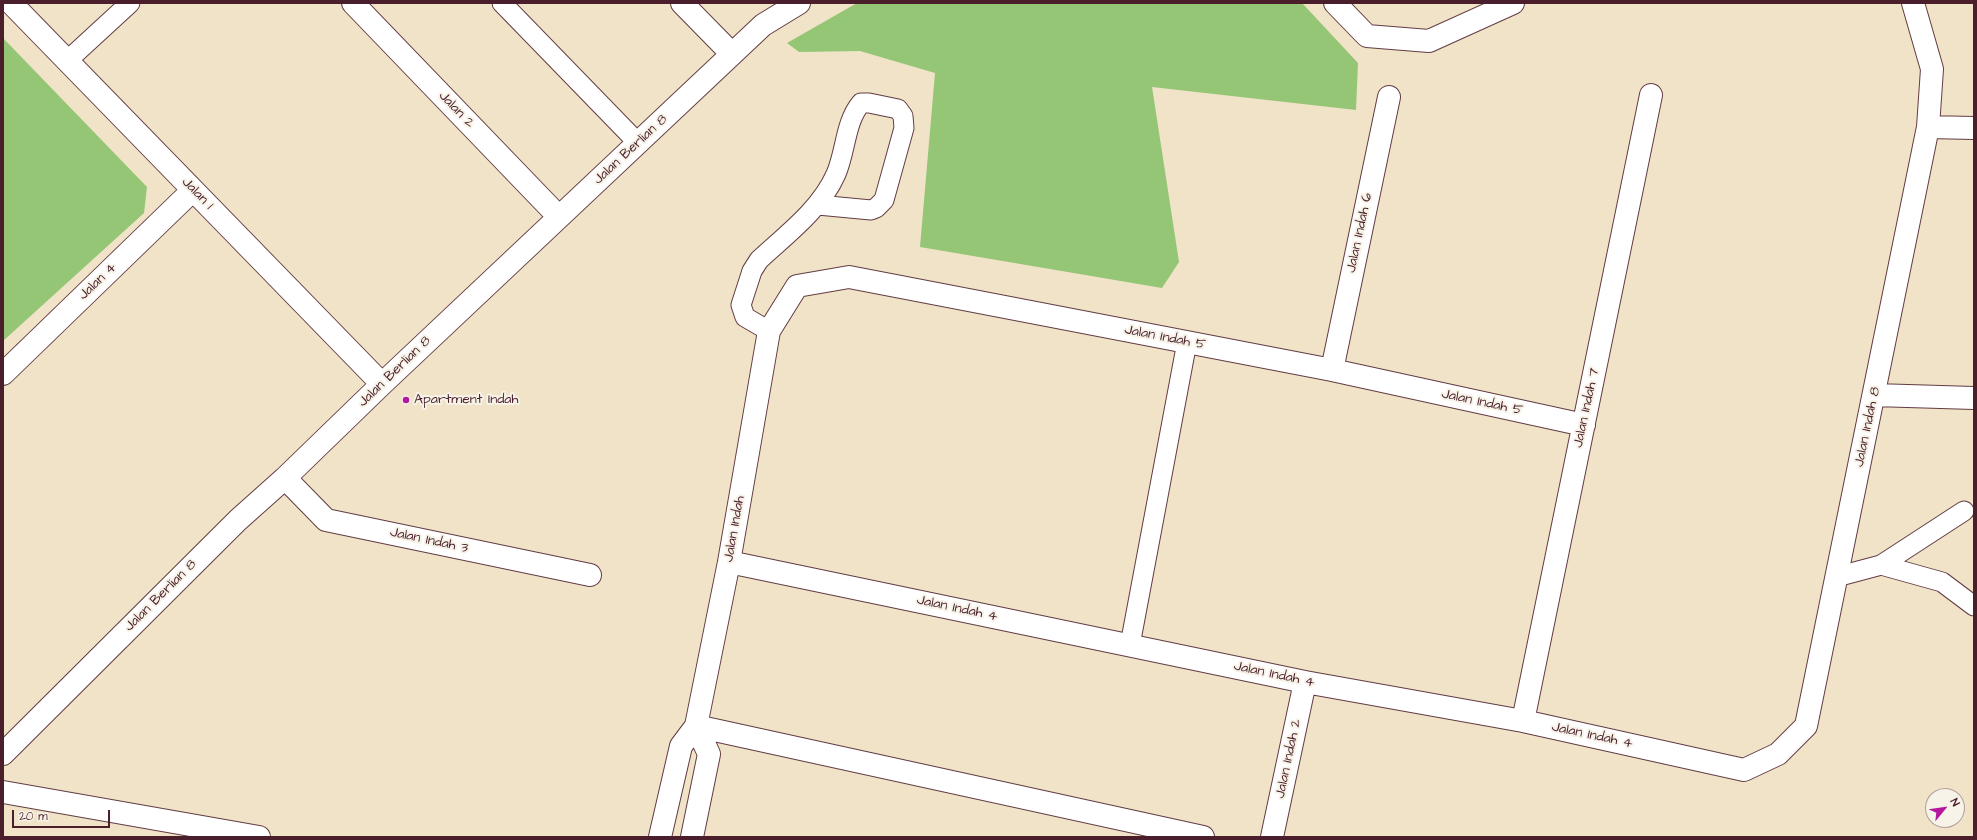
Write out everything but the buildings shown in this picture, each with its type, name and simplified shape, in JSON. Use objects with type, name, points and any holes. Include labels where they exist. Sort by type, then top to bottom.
[{"type":"street","name":"Jalan 1","points":[[11,3],[382,384]]},
{"type":"street","name":"Jalan 2","points":[[353,3],[560,217]]},
{"type":"street","points":[[682,3],[732,54]]},
{"type":"street","name":"Jalan Berlian 8","points":[[3,754],[238,520],[285,478],[382,384],[763,25],[799,3]]},
{"type":"street","points":[[1335,3],[1367,36],[1430,41],[1513,3]]},
{"type":"street","name":"Jalan Indah 8","points":[[1806,726],[1928,127],[1932,69],[1913,3]]},
{"type":"street","name":"Jalan Indah 7","points":[[1522,721],[1651,95]]},
{"type":"street","name":"Jalan Indah 6","points":[[1332,370],[1389,97]]},
{"type":"street","points":[[1928,127],[1974,128]]},
{"type":"street","name":"Jalan 4","points":[[3,374],[193,190]]},
{"type":"street","name":"Jalan Indah 5","points":[[769,331],[797,286],[849,277],[1332,370],[1584,425]]},
{"type":"street","name":"Jalan Indah","points":[[660,837],[681,746],[696,726],[729,562],[769,331]]},
{"type":"street","points":[[1874,395],[1974,398]]},
{"type":"street","name":"Jalan Indah 3","points":[[285,478],[326,520],[590,575]]},
{"type":"street","name":"Jalan Indah 4","points":[[729,562],[1305,682],[1522,721],[1744,770],[1778,754],[1806,726]]},
{"type":"street","name":"Jalan Indah 2","points":[[1272,837],[1305,682]]},
{"type":"street","points":[[692,837],[710,754],[696,726]]},
{"type":"street","points":[[696,726],[1204,837]]},
{"type":"street","points":[[3,792],[259,837]]},
{"type":"lane","points":[[67,61],[130,3]]},
{"type":"lane","points":[[502,3],[638,143]]},
{"type":"lane","points":[[769,331],[745,317],[741,305],[752,271],[759,260],[818,205],[836,174],[854,111],[861,103],[869,103],[898,109],[903,116],[904,128],[884,200],[876,208],[870,210],[818,205]]},
{"type":"lane","points":[[1130,645],[1187,342]]},
{"type":"lane","points":[[1836,577],[1881,565],[1964,511]]},
{"type":"lane","points":[[1881,565],[1942,582],[1974,606]]},
{"type":"green space","points":[[857,3],[1302,3],[1358,63],[1356,110],[1152,87],[1179,262],[1162,288],[920,247],[935,73],[860,51],[799,52],[787,43]]},
{"type":"green space","points":[[3,38],[147,187],[144,213],[3,341]]},
{"type":"place","name":"Apartment Indah","points":[[406,400]]}]
